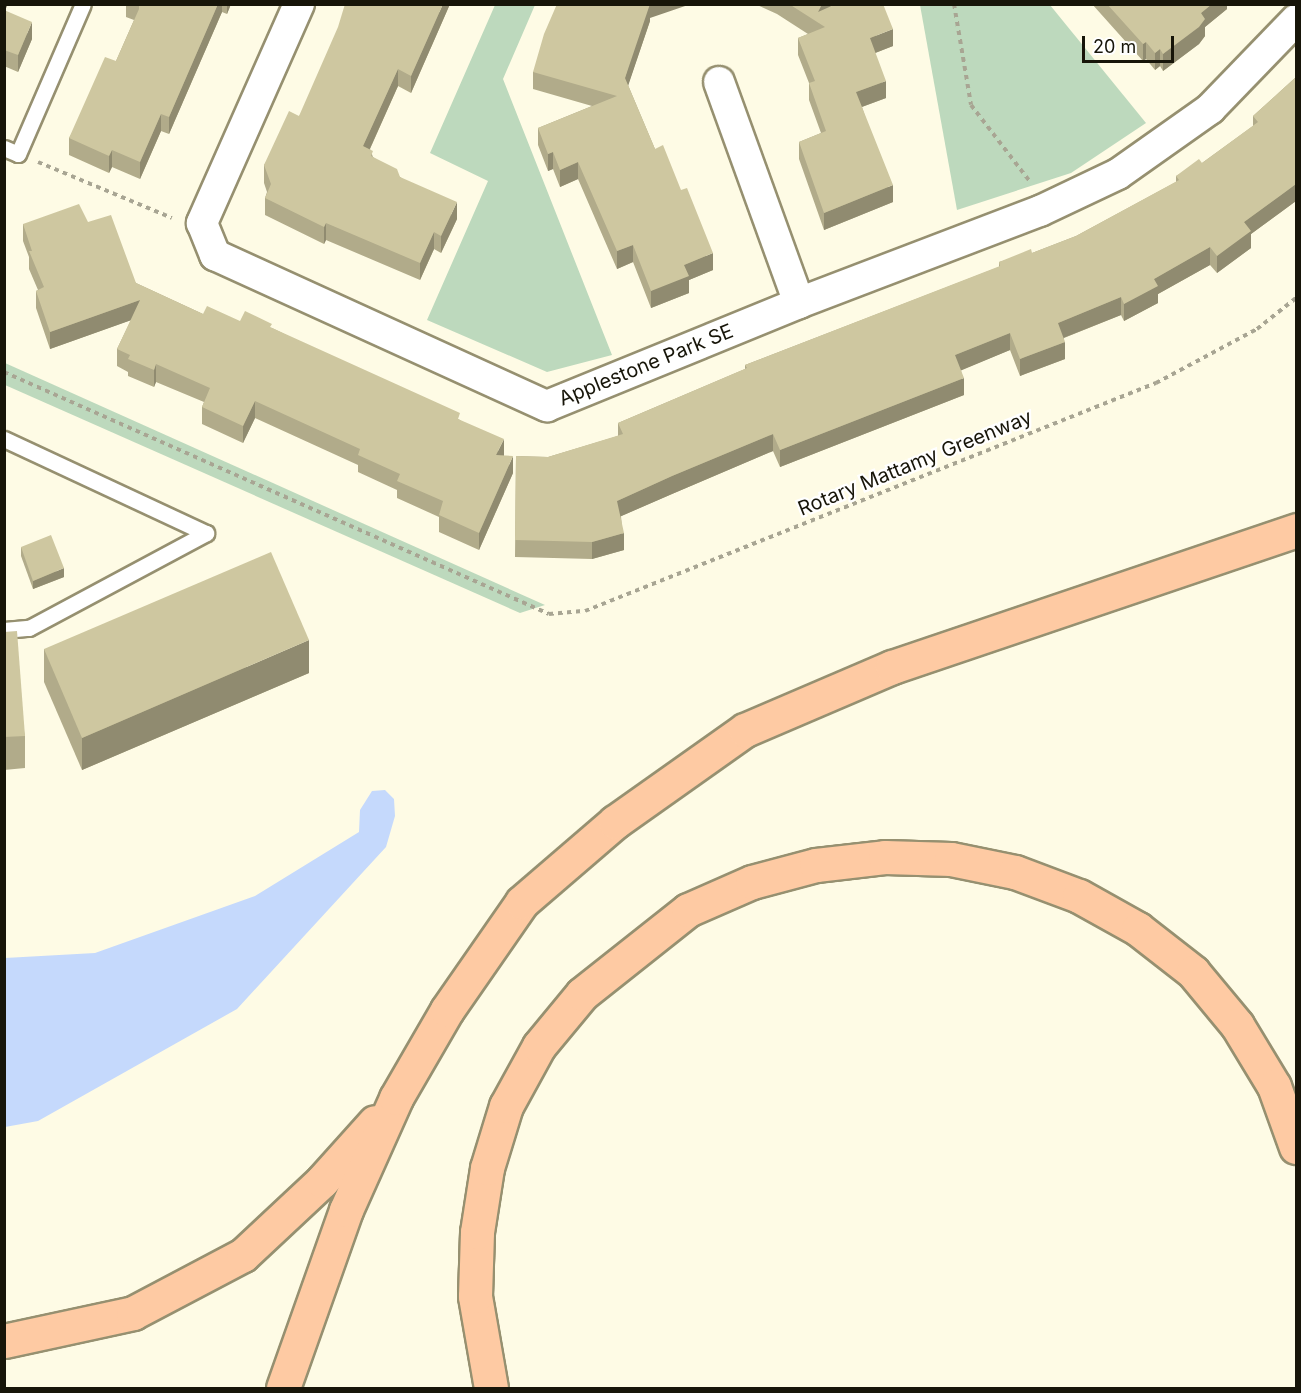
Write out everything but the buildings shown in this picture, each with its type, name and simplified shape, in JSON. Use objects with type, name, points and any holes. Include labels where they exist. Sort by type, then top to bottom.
[{"type":"highway","points":[[283,1389],[346,1210],[396,1098],[447,1010],[522,903],[615,822],[745,730],[892,667],[1296,530]]},
{"type":"highway","points":[[491,1389],[475,1296],[477,1232],[487,1168],[506,1106],[539,1046],[582,994],[688,910],[752,882],[828,863],[885,857],[951,859],[1015,872],[1078,896],[1138,929],[1193,972],[1237,1025],[1274,1086],[1296,1147]]},
{"type":"highway","points":[[4,1341],[133,1313],[243,1255],[322,1181],[396,1098]]},
{"type":"street","points":[[202,223],[299,4]]},
{"type":"street","name":"Applestone Park SE","points":[[202,223],[215,255],[547,406],[799,303],[1040,211],[1118,174],[1210,109],[1296,20]]},
{"type":"street","points":[[719,82],[799,303]]},
{"type":"lane","points":[[11,151],[83,4]]},
{"type":"lane","points":[[4,439],[206,532],[29,628],[4,630]]},
{"type":"path","points":[[954,4],[971,105],[1030,181],[1040,211]]},
{"type":"path","points":[[11,151],[159,215],[202,223]]},
{"type":"path","name":"Rotary Mattamy Greenway","points":[[4,372],[549,614],[585,611],[1156,383],[1257,329],[1296,298]]},
{"type":"green space","points":[[495,5],[535,5],[503,79],[612,355],[547,372],[427,320],[488,181],[430,153]]},
{"type":"green space","points":[[920,5],[1050,5],[1146,123],[1071,173],[957,210]]},
{"type":"green space","points":[[5,363],[545,605],[520,613],[5,385]]},
{"type":"water","points":[[385,790],[394,799],[395,816],[386,847],[237,1009],[38,1121],[5,1127],[5,958],[95,953],[255,896],[359,832],[360,810],[372,791]]}]
